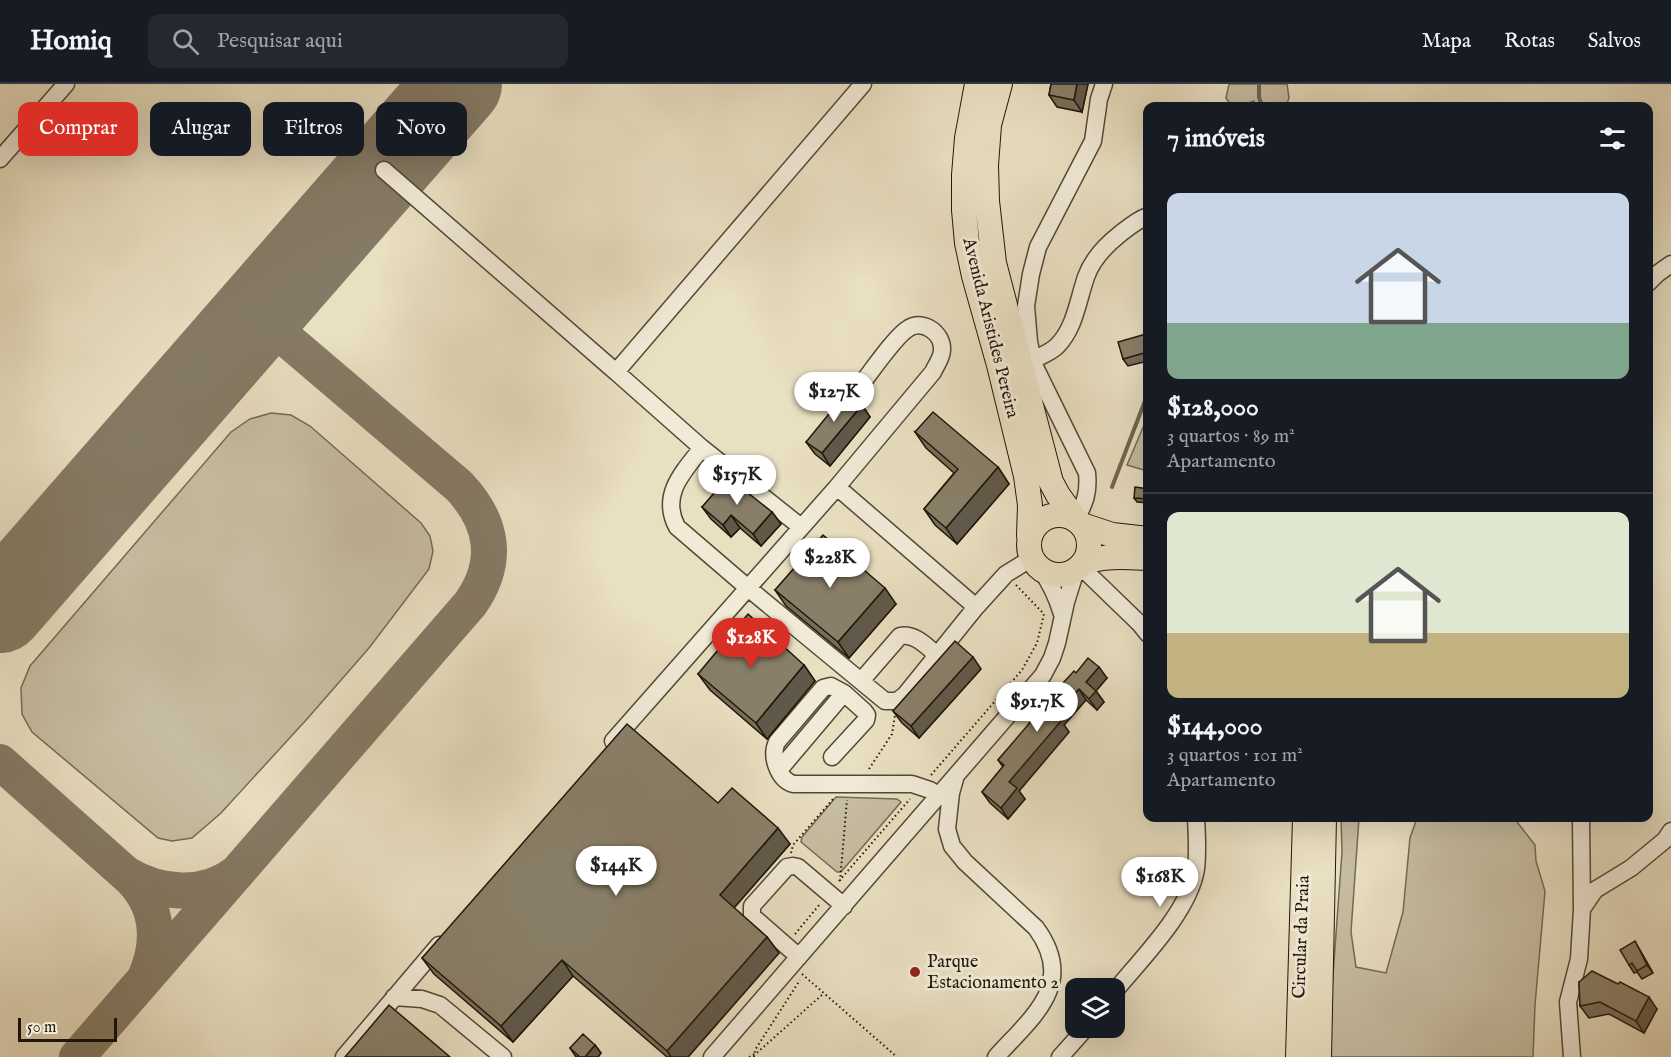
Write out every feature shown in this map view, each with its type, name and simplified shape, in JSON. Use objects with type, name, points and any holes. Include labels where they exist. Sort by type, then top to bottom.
[{"type":"highway","name":"Avenida Aristides Pereira","points":[[977,84],[967,138],[964,176],[967,243],[1026,476],[1034,554]]},
{"type":"highway","name":"Avenida Aristides Pereira","points":[[1000,84],[989,125],[986,165],[987,201],[994,263],[1051,482],[1079,522]]},
{"type":"highway","points":[[1143,539],[1112,535],[1061,514],[1046,517],[1033,528],[1034,554],[1049,574],[1067,574],[1092,560],[1143,558]]},
{"type":"highway","points":[[1079,522],[1089,540],[1089,548],[1080,566]]},
{"type":"highway","name":"Circular da Praia","points":[[1298,1057],[1305,822]]},
{"type":"highway","name":"Circular da Praia","points":[[1319,1057],[1324,822]]},
{"type":"street","points":[[0,159],[66,84]]},
{"type":"street","points":[[616,372],[863,84]]},
{"type":"street","points":[[1079,522],[1086,501],[1087,473],[1033,360],[1026,306],[1038,246],[1092,141],[1099,99],[1104,84]]},
{"type":"street","points":[[384,170],[702,448],[801,527]]},
{"type":"street","points":[[1033,360],[1058,346],[1066,334],[1086,276],[1098,256],[1113,240],[1143,218]]},
{"type":"street","points":[[1653,278],[1671,264]]},
{"type":"street","points":[[601,755],[837,487],[933,372],[942,350],[938,336],[929,328],[916,325],[910,327],[860,386]]},
{"type":"street","points":[[702,448],[679,478],[673,490],[670,504],[671,516],[677,527],[885,701],[897,701],[905,695],[976,607],[1006,574],[1034,554],[1058,598],[1062,618]]},
{"type":"street","points":[[837,487],[976,607]]},
{"type":"street","points":[[712,1057],[1043,675],[1052,658],[1062,618],[1080,566],[1143,628]]},
{"type":"street","points":[[861,681],[900,636],[914,638],[937,655]]},
{"type":"street","points":[[832,757],[866,720],[867,715],[844,693],[831,686],[823,688],[774,748],[778,770],[786,782],[793,784],[912,784],[938,795]]},
{"type":"street","points":[[778,770],[844,693]]},
{"type":"street","points":[[958,773],[951,793],[947,829],[952,846],[1036,928],[1044,939],[1052,961],[1053,972],[1048,993],[1034,1015],[996,1057]]},
{"type":"street","points":[[915,823],[933,821],[947,829]]},
{"type":"street","points":[[1125,978],[1180,910],[1195,871],[1198,842],[1196,822]]},
{"type":"street","points":[[1572,1057],[1568,1002],[1579,959],[1582,909],[1581,822]]},
{"type":"street","points":[[1582,909],[1595,890],[1631,868],[1665,840],[1671,831]]},
{"type":"street","points":[[799,957],[752,916],[752,906],[787,867],[793,866],[798,867],[844,906]]},
{"type":"street","points":[[344,1057],[448,934]]},
{"type":"street","points":[[394,997],[422,999],[440,1005],[503,1057]]},
{"type":"street","points":[[1060,1057],[1077,1038]]},
{"type":"path","points":[[867,772],[892,734],[897,701]]},
{"type":"path","points":[[793,844],[838,792]]},
{"type":"path","points":[[840,881],[848,792]]},
{"type":"path","points":[[754,1055],[755,1050],[805,976],[897,1057]]},
{"type":"path","points":[[749,1057],[758,1052],[824,993]]},
{"type":"shaded area","points":[[1229,84],[1287,84],[1289,98],[1288,102],[1229,102],[1226,98]]},
{"type":"shaded area","points":[[271,413],[291,415],[310,426],[421,523],[430,536],[433,551],[429,569],[369,648],[221,813],[192,838],[172,841],[158,838],[32,732],[22,714],[21,688],[30,666],[231,432],[250,419]]},
{"type":"shaded area","points":[[1143,427],[1143,470],[1127,465]]},
{"type":"shaded area","points":[[836,797],[897,799],[901,802],[841,872],[837,872],[801,842],[802,837]]},
{"type":"shaded area","points":[[1341,822],[1359,822],[1351,932],[1356,967],[1386,973],[1403,912],[1410,838],[1416,822],[1517,822],[1535,845],[1536,861],[1545,891],[1533,1057],[1327,1057],[1342,852]]},
{"type":"building","points":[[1051,84],[1077,84],[1074,100],[1049,95]]},
{"type":"building","points":[[1143,335],[1143,353],[1123,359],[1118,342]]},
{"type":"building","points":[[846,393],[862,405],[822,453],[806,442]]},
{"type":"building","points":[[933,412],[998,467],[946,528],[924,509],[958,469],[915,432]]},
{"type":"building","points":[[728,477],[772,512],[753,534],[731,515],[723,525],[702,507]]},
{"type":"building","points":[[1135,487],[1143,488],[1143,499],[1134,498]]},
{"type":"building","points":[[823,535],[885,588],[838,642],[775,590]]},
{"type":"building","points":[[748,614],[804,665],[756,723],[698,674]]},
{"type":"building","points":[[955,641],[973,657],[911,726],[893,711]]},
{"type":"building","points":[[1088,658],[1099,667],[1086,682],[1096,691],[1089,699],[1079,689],[1055,715],[1061,721],[1009,782],[1017,788],[1001,808],[982,792],[1004,765],[998,760],[1039,712],[1037,711]]},
{"type":"building","points":[[627,724],[718,803],[732,788],[778,828],[720,895],[767,937],[667,1051],[562,960],[501,1026],[422,958]]},
{"type":"building","points":[[1635,941],[1647,965],[1637,971],[1632,963],[1629,965],[1620,950]]},
{"type":"building","points":[[1592,971],[1649,997],[1636,1021],[1600,1002],[1580,1006],[1579,982]]},
{"type":"building","points":[[389,1005],[450,1057],[345,1057]]},
{"type":"building","points":[[583,1034],[595,1045],[585,1057],[580,1057],[570,1048]]},
{"type":"waterway","points":[[1259,84],[1261,102]]},
{"type":"waterway","points":[[1112,487],[1143,406]]},
{"type":"taxiway","points":[[77,1057],[470,604],[486,573],[489,558],[485,528],[479,514],[459,486],[257,314]]},
{"type":"taxiway","points":[[0,762],[126,874],[139,881],[167,889],[195,890],[222,882],[235,874]]},
{"type":"taxiway","points":[[126,874],[145,897],[154,922],[154,950],[145,978]]},
{"type":"runway","points":[[0,609],[458,84]]},
{"type":"place","name":"Parque Estacionamento 2","points":[[915,972]]}]
